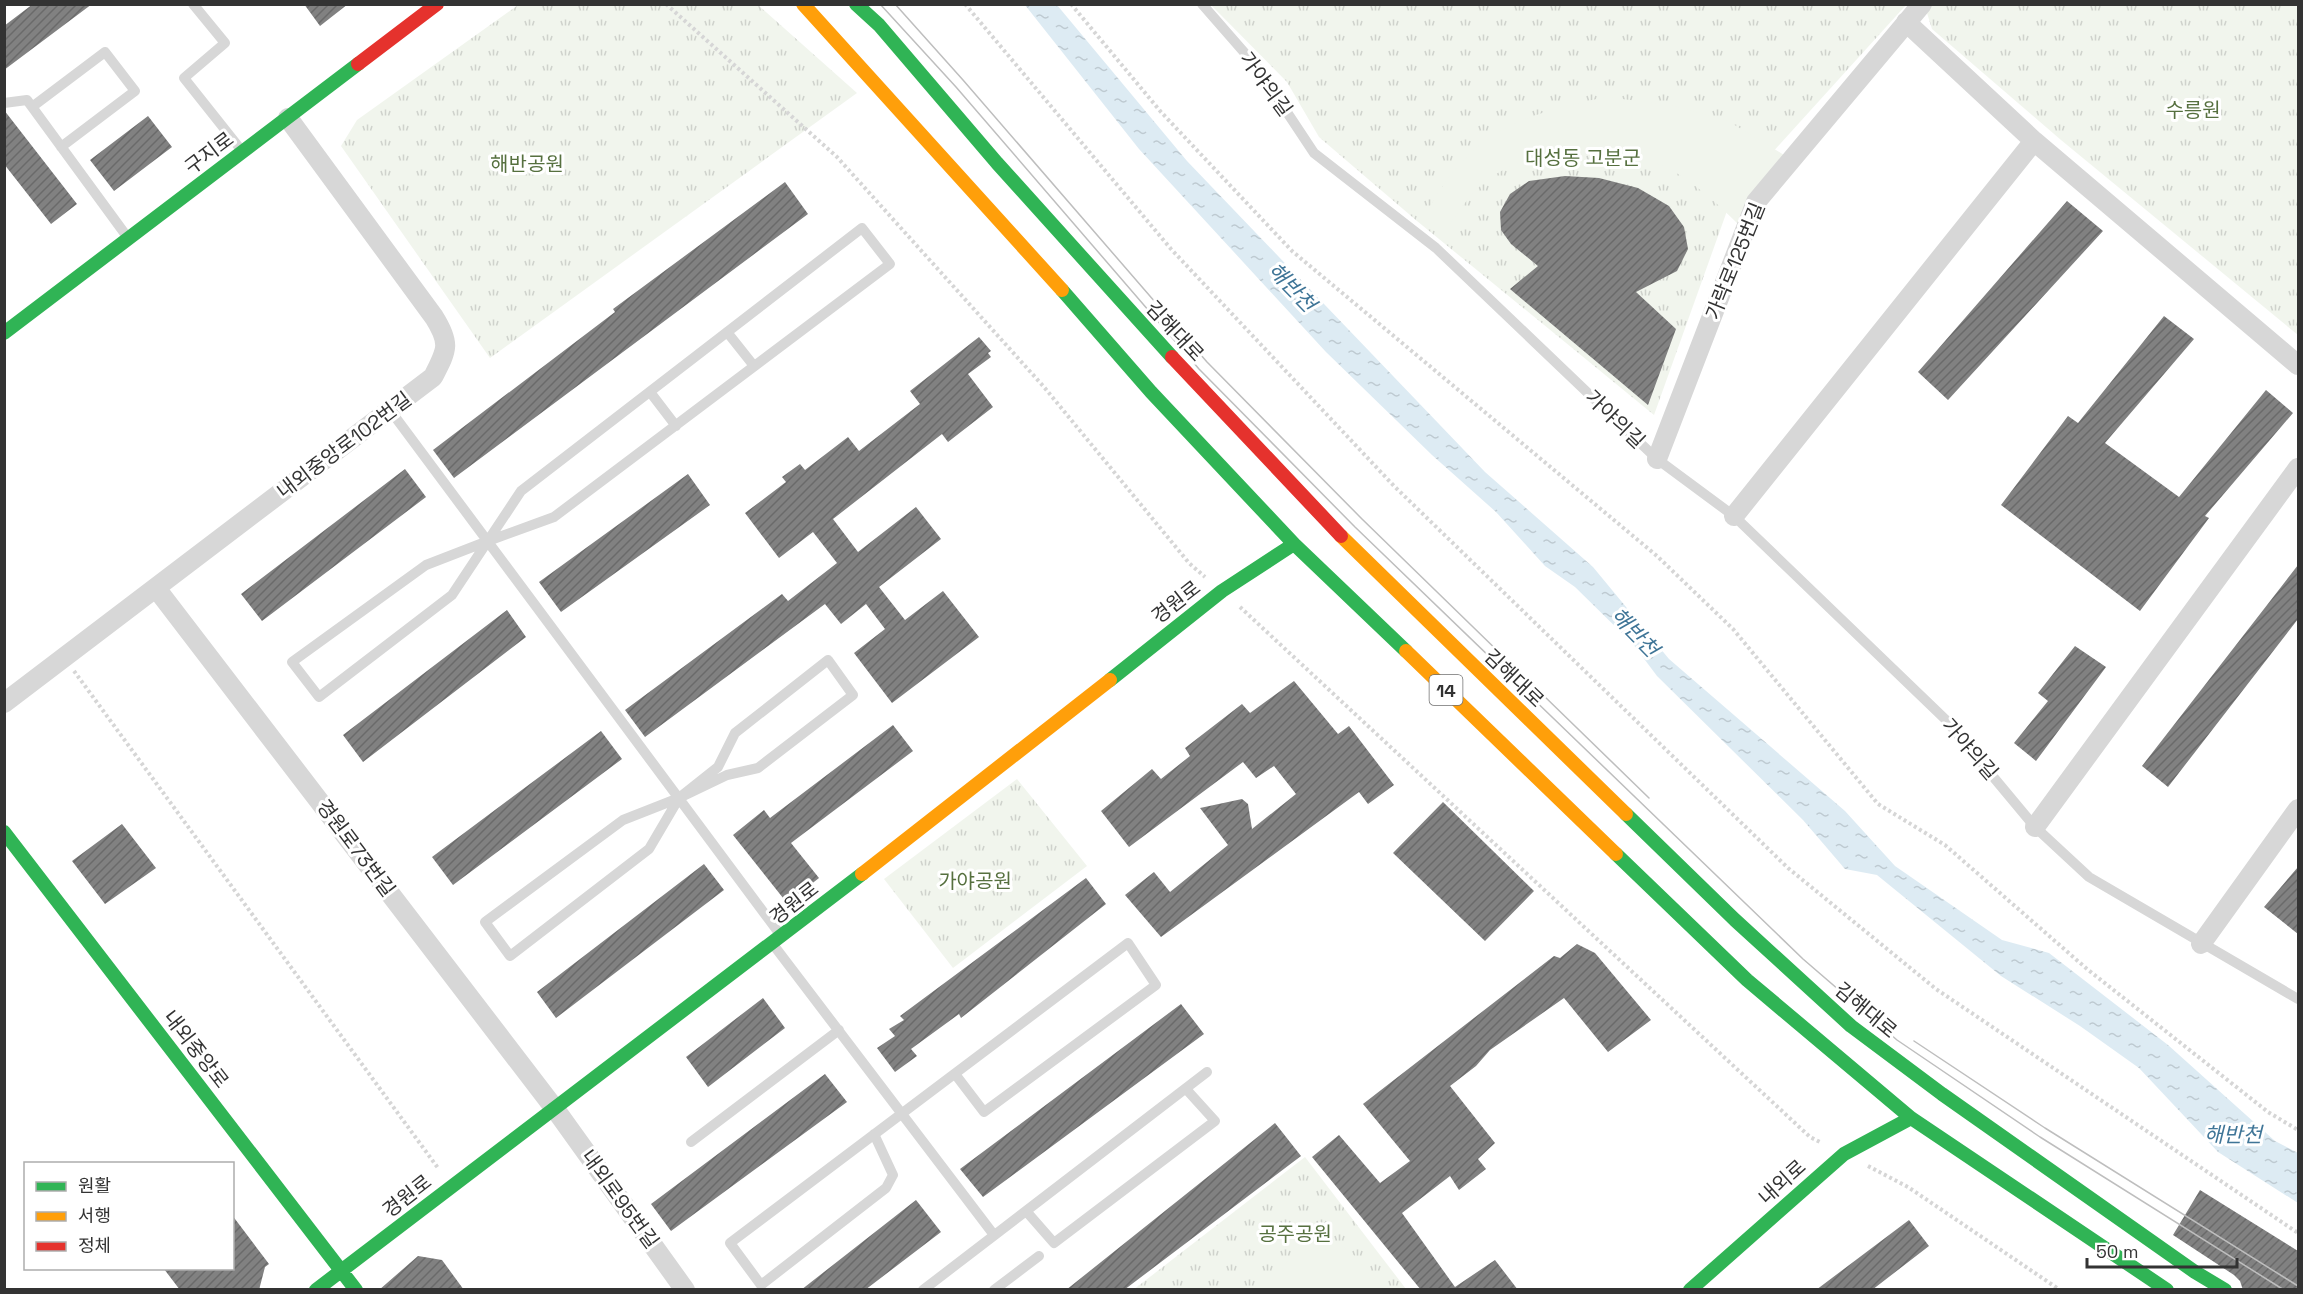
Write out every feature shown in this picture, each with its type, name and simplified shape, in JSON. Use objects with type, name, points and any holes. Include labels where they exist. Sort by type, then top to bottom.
[{"type":"main road","name":"구지로","points":[[4,333],[437,4]]},
{"type":"main road","name":"14","points":[[803,4],[1011,232],[1151,392],[1294,544],[1747,980],[1911,1118],[2167,1290]]},
{"type":"main road","name":"김해대로","points":[[856,4],[879,25],[997,163],[1161,345],[1324,519],[1735,920],[1869,1040],[1971,1115],[2195,1272],[2225,1290]]},
{"type":"main road","name":"경원로","points":[[316,1290],[778,941],[1222,591],[1294,544]]},
{"type":"main road","name":"내외중앙로","points":[[4,832],[356,1290]]},
{"type":"main road","name":"내외로","points":[[1697,1287],[1844,1154],[1911,1118]]},
{"type":"street","name":"가락로125번길","points":[[1657,459],[1756,202],[1922,4]]},
{"type":"street","points":[[1906,22],[2034,141],[2298,365]]},
{"type":"street","name":"내외중앙로102번길","points":[[4,703],[433,377],[447,351],[444,333],[288,118]]},
{"type":"street","points":[[1734,516],[2034,141]]},
{"type":"street","points":[[2035,827],[2298,468]]},
{"type":"street","name":"경원로73번길","points":[[156,588],[555,1108]]},
{"type":"street","points":[[2201,944],[2298,809]]},
{"type":"street","name":"내외로95번길","points":[[555,1108],[685,1290]]},
{"type":"lane","points":[[193,4],[225,43],[184,78],[243,152]]},
{"type":"lane","name":"가야의길","points":[[1202,4],[1257,67],[1314,153],[1436,248],[1657,459],[1734,516],[1945,719],[2035,827],[2089,877],[2298,999]]},
{"type":"lane","points":[[32,107],[105,52],[135,91],[62,147]]},
{"type":"lane","points":[[4,103],[27,100],[129,238]]},
{"type":"lane","points":[[754,366],[554,518],[488,541],[426,565],[292,662],[319,697],[452,595],[488,541],[520,491],[862,228],[890,264],[754,366]]},
{"type":"lane","points":[[727,332],[754,366]]},
{"type":"lane","points":[[650,392],[676,426]]},
{"type":"lane","points":[[390,410],[679,798],[839,1030],[994,1235]]},
{"type":"lane","points":[[679,798],[623,820],[485,922],[510,956],[649,849],[679,798],[718,767],[735,733],[828,660],[853,695],[758,768],[727,775],[679,798]]},
{"type":"lane","points":[[874,1134],[893,1175],[886,1188],[761,1285],[730,1243],[874,1134],[955,1074],[1128,943],[1156,985],[984,1112],[955,1074]]},
{"type":"lane","points":[[692,1142],[839,1030]]},
{"type":"lane","points":[[923,1290],[1207,1072]]},
{"type":"lane","points":[[1026,1211],[1054,1243],[1215,1121],[1186,1089]]},
{"type":"lane","points":[[994,1290],[1038,1256]]},
{"type":"path","points":[[666,4],[837,157],[1044,387],[1189,563],[1222,591],[1810,1137],[1908,1187],[2060,1290]]},
{"type":"path","points":[[965,4],[1171,249],[1394,486],[1788,868],[1936,989],[2298,1233]]},
{"type":"path","points":[[1071,4],[1161,112],[1292,251],[1657,556],[1733,629],[1878,804],[1945,845],[2087,969],[2268,1112],[2298,1130]]},
{"type":"path","points":[[64,658],[451,1186]]},
{"type":"green space","name":"수릉원","points":[[1932,4],[2298,5],[2298,335],[2061,140],[1932,29],[1927,13]]},
{"type":"green space","name":"해반공원","points":[[518,5],[758,5],[857,93],[490,358],[341,146],[357,120]]},
{"type":"green space","name":"대성동 고분군","points":[[1211,5],[1906,5],[1732,197],[1654,415],[1417,221],[1319,137],[1287,82]]},
{"type":"green space","points":[[1606,97],[1671,105],[1728,121],[1784,155],[1738,224],[1694,185],[1656,163],[1632,155],[1583,149],[1535,157],[1490,178],[1478,188],[1448,227],[1429,208],[1446,181],[1464,160],[1483,143],[1503,130],[1549,111]]},
{"type":"green space","name":"가야공원","points":[[1017,779],[1087,866],[953,968],[884,879]]},
{"type":"green space","name":"공주공원","points":[[1305,1157],[1406,1289],[1133,1290]]},
{"type":"green space","points":[[1319,1236],[1349,1250],[1384,1289],[1272,1289],[1285,1265],[1297,1250],[1303,1244]]},
{"type":"water","name":"해반천","points":[[1025,5],[1057,5],[1187,161],[1485,472],[1593,567],[1669,659],[1845,811],[1895,866],[2002,940],[2049,953],[2168,1045],[2275,1141],[2298,1153],[2298,1203],[2218,1152],[2139,1068],[2080,1026],[2001,976],[1877,875],[1845,869],[1803,820],[1657,676],[1633,644],[1575,587],[1545,566],[1496,512],[1432,455],[1326,352],[1139,149]]},
{"type":"building","points":[[33,4],[92,4],[4,70],[4,26]]},
{"type":"building","points":[[304,4],[348,4],[320,26]]},
{"type":"building","points":[[4,110],[77,204],[51,224],[4,164]]},
{"type":"building","points":[[148,116],[172,147],[114,191],[90,160]]},
{"type":"building","points":[[1565,176],[1599,178],[1638,188],[1669,206],[1684,227],[1688,249],[1677,271],[1636,292],[1676,329],[1648,405],[1510,289],[1538,266],[1511,244],[1501,230],[1500,212],[1510,194],[1529,181]]},
{"type":"building","points":[[785,182],[808,214],[454,478],[433,450],[615,312],[613,309]]},
{"type":"building","points":[[2067,201],[2103,231],[1948,400],[1918,372]]},
{"type":"building","points":[[2164,316],[2194,339],[2105,443],[2179,497],[2266,390],[2293,413],[2205,516],[2209,518],[2140,611],[2001,505],[2068,416],[2078,423]]},
{"type":"building","points":[[979,337],[991,351],[988,353],[991,357],[968,374],[993,407],[948,442],[942,434],[833,519],[858,552],[916,507],[941,539],[879,587],[905,620],[943,591],[979,637],[892,703],[854,653],[885,629],[866,604],[841,624],[825,604],[645,737],[625,710],[782,594],[788,601],[837,563],[813,532],[779,558],[745,513],[786,482],[782,477],[800,464],[805,470],[848,437],[859,451],[920,404],[910,391]]},
{"type":"building","points":[[405,469],[426,497],[262,621],[241,594]]},
{"type":"building","points":[[688,474],[710,505],[561,612],[539,582]]},
{"type":"building","points":[[2298,565],[2298,619],[2168,787],[2142,766]]},
{"type":"building","points":[[507,610],[526,637],[363,762],[343,735]]},
{"type":"building","points":[[2075,646],[2106,667],[2036,761],[2014,743],[2048,701],[2038,693]]},
{"type":"building","points":[[1294,681],[1338,734],[1349,726],[1394,785],[1368,804],[1359,792],[1161,937],[1125,895],[1154,872],[1170,892],[1228,845],[1200,808],[1242,799],[1248,804],[1252,829],[1296,794],[1274,766],[1256,778],[1243,762],[1129,847],[1101,811],[1152,769],[1161,779],[1190,756],[1185,748],[1242,704],[1250,713]]},
{"type":"building","points":[[893,725],[913,751],[791,843],[819,878],[787,903],[733,835],[764,810],[770,818]]},
{"type":"building","points":[[601,731],[622,759],[453,885],[432,857]]},
{"type":"building","points":[[1443,802],[1534,891],[1485,941],[1393,853]]},
{"type":"building","points":[[122,824],[156,868],[105,904],[72,861]]},
{"type":"building","points":[[704,864],[724,890],[556,1018],[537,992]]},
{"type":"building","points":[[2298,867],[2298,934],[2264,907]]},
{"type":"building","points":[[1086,878],[1106,904],[961,1018],[959,1014],[911,1049],[917,1056],[895,1072],[877,1048],[895,1036],[889,1029],[904,1020],[900,1016]]},
{"type":"building","points":[[1577,944],[1595,953],[1651,1020],[1608,1052],[1564,998],[1490,1050],[1476,1066],[1450,1086],[1495,1143],[1478,1159],[1486,1169],[1459,1190],[1450,1176],[1402,1213],[1455,1287],[1495,1260],[1518,1290],[1421,1290],[1312,1157],[1339,1135],[1380,1183],[1410,1161],[1363,1104],[1554,956],[1560,958]]},
{"type":"building","points":[[763,998],[785,1028],[708,1087],[686,1057]]},
{"type":"building","points":[[1181,1004],[1204,1034],[983,1197],[960,1169]]},
{"type":"building","points":[[825,1074],[847,1102],[671,1231],[651,1204]]},
{"type":"building","points":[[1275,1123],[1301,1156],[1124,1290],[1066,1290]]},
{"type":"building","points":[[2200,1190],[2298,1251],[2298,1290],[2243,1290],[2240,1281],[2234,1275],[2173,1235]]},
{"type":"building","points":[[916,1200],[941,1232],[865,1290],[801,1290]]},
{"type":"building","points":[[234,1218],[269,1264],[265,1267],[259,1290],[180,1290],[165,1270],[234,1270]]},
{"type":"building","points":[[1909,1220],[1929,1246],[1872,1290],[1816,1290]]},
{"type":"building","points":[[418,1256],[442,1260],[464,1290],[379,1290]]},
{"type":"tram line","points":[[880,4],[956,87],[1199,369],[1355,527],[1803,959],[1897,1040],[2040,1137],[2284,1290]]},
{"type":"tram line","points":[[895,4],[1207,362],[1362,519],[1649,798]]},
{"type":"tram line","points":[[1914,1041],[2045,1128],[2298,1286]]},
{"type":"traffic: fast","points":[[856,4],[879,25],[997,163],[1172,357]]},
{"type":"traffic: fast","points":[[4,333],[358,64]]},
{"type":"traffic: fast","points":[[1062,290],[1151,392],[1294,544],[1406,651]]},
{"type":"traffic: fast","points":[[1110,680],[1222,591],[1294,544]]},
{"type":"traffic: fast","points":[[1626,814],[1735,920],[1851,1026],[1942,1094],[2195,1272],[2225,1290]]},
{"type":"traffic: fast","points":[[4,832],[356,1290]]},
{"type":"traffic: fast","points":[[1616,854],[1747,980],[1911,1118],[2167,1290]]},
{"type":"traffic: fast","points":[[316,1290],[862,874]]},
{"type":"traffic: fast","points":[[1690,1290],[1844,1154],[1911,1118]]},
{"type":"traffic: slow","points":[[803,4],[1062,290]]},
{"type":"traffic: slow","points":[[1341,536],[1626,814]]},
{"type":"traffic: slow","points":[[1406,651],[1616,854]]},
{"type":"traffic: slow","points":[[862,874],[1110,680]]},
{"type":"traffic: jam","points":[[358,64],[437,4]]},
{"type":"traffic: jam","points":[[1172,357],[1341,536]]}]
